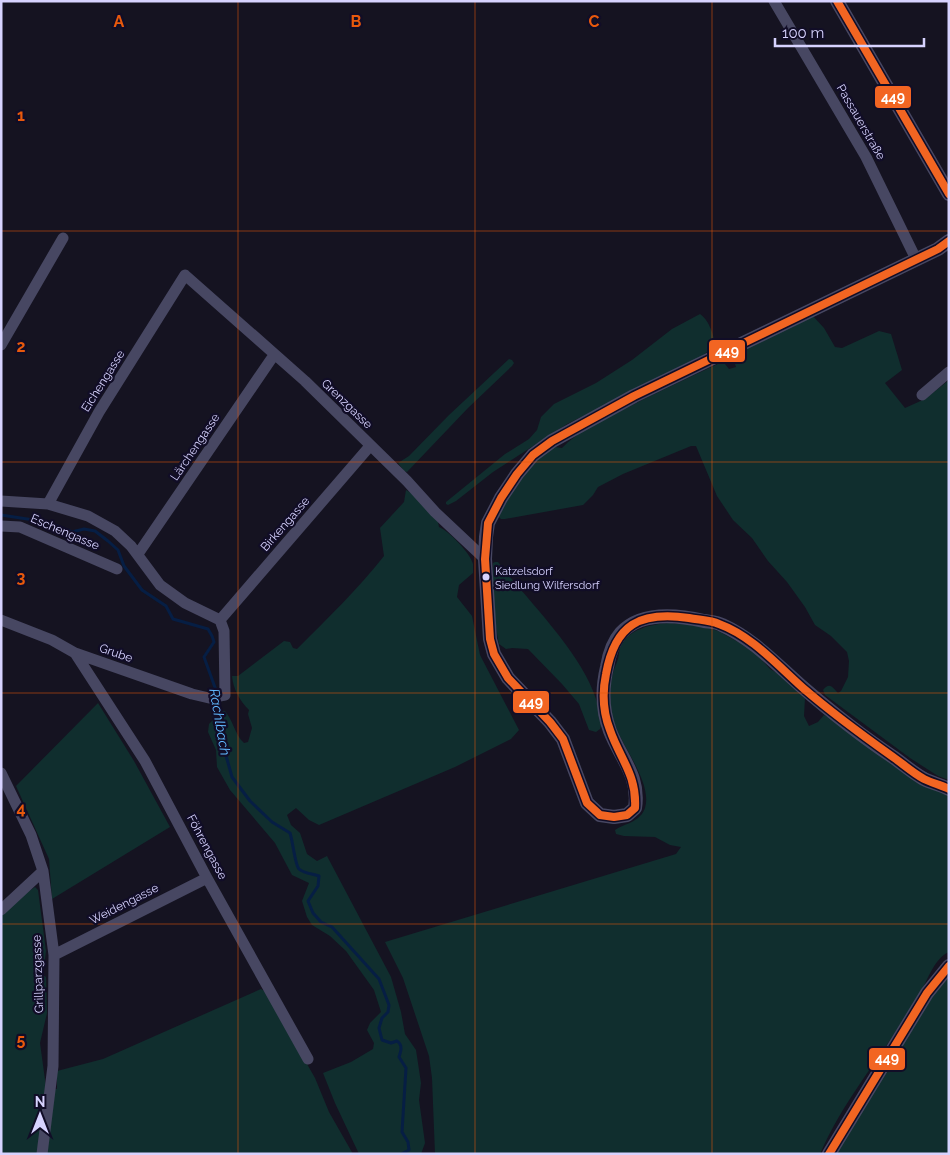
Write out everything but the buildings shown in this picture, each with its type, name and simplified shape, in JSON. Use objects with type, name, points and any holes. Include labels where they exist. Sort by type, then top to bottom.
[{"type":"street","points":[[836,1],[949,194]]},
{"type":"street","name":"Passauerstraße","points":[[776,2],[866,157],[916,259]]},
{"type":"street","points":[[1,345],[63,238]]},
{"type":"street","points":[[949,241],[938,249],[642,392],[552,441],[533,455],[501,498],[488,523],[485,559],[490,639],[494,654],[508,678],[550,722],[563,740],[587,803],[600,815],[614,818],[627,815],[635,808],[637,798],[636,784],[610,731],[604,714],[603,696],[606,668],[614,642],[622,632],[633,623],[660,616],[684,617],[720,624],[740,634],[762,650],[825,706],[874,744],[924,778],[949,789]]},
{"type":"street","name":"Grenzgasse","points":[[185,275],[305,382],[407,481],[435,512],[485,559]]},
{"type":"street","name":"Eichengasse","points":[[48,504],[99,412],[185,275]]},
{"type":"street","name":"Lärchengasse","points":[[138,554],[274,355]]},
{"type":"street","points":[[922,395],[949,372]]},
{"type":"street","name":"Birkengasse","points":[[220,620],[370,446]]},
{"type":"street","points":[[1,501],[48,504],[88,516],[116,531],[138,554],[160,584],[186,602],[220,620]]},
{"type":"street","name":"Eschengasse","points":[[1,526],[20,527],[117,569]]},
{"type":"street","name":"Grube","points":[[1,620],[52,640],[75,653],[192,694],[209,698],[225,695],[224,631],[220,620]]},
{"type":"street","name":"Föhrengasse","points":[[75,653],[145,761],[207,878],[308,1059]]},
{"type":"street","name":"Grillparzgasse","points":[[1,772],[31,835],[43,871],[54,955],[53,1066],[42,1154]]},
{"type":"street","points":[[1,910],[43,871]]},
{"type":"street","name":"Weidengasse","points":[[54,955],[207,878]]},
{"type":"street","points":[[829,1154],[927,993],[949,966]]},
{"type":"green space","points":[[700,314],[711,329],[714,347],[699,358],[567,424],[493,472],[456,501],[448,505],[446,504],[446,502],[505,454],[529,439],[537,430],[541,417],[554,404],[596,383],[632,360],[672,329]]},
{"type":"green space","points":[[811,314],[824,328],[835,347],[842,348],[879,331],[891,334],[902,370],[885,383],[905,408],[925,399],[949,380],[949,780],[938,776],[910,758],[825,695],[823,690],[828,686],[831,686],[838,693],[841,691],[848,677],[849,661],[847,652],[831,636],[815,625],[787,582],[768,561],[752,538],[733,520],[717,496],[696,446],[691,446],[623,474],[598,487],[583,505],[505,519],[501,519],[498,516],[517,481],[536,460],[555,447],[562,448],[574,437],[595,424],[720,363],[725,364],[729,369],[736,367],[734,355]]},
{"type":"green space","points":[[509,359],[514,363],[512,366],[468,408],[407,472],[404,471],[398,463],[409,456],[449,415]]},
{"type":"green space","points":[[406,490],[413,494],[438,522],[439,527],[459,543],[473,564],[473,573],[459,585],[457,597],[472,616],[480,655],[519,730],[511,739],[455,767],[319,825],[309,820],[296,808],[287,815],[291,825],[300,833],[307,854],[317,861],[327,856],[391,977],[405,1034],[416,1050],[421,1083],[419,1100],[425,1143],[421,1154],[359,1154],[323,1073],[351,1062],[373,1049],[374,1043],[367,1030],[370,1023],[381,1012],[374,990],[346,951],[330,936],[312,925],[307,917],[302,901],[309,883],[292,875],[275,843],[230,790],[217,767],[216,750],[208,732],[209,724],[213,720],[212,711],[225,711],[241,740],[244,743],[248,742],[252,728],[248,714],[249,710],[234,686],[232,676],[238,676],[284,641],[290,642],[293,648],[297,649],[353,592],[384,556],[380,528],[404,502]]},
{"type":"green space","points":[[498,562],[553,628],[579,663],[589,681],[598,706],[601,726],[596,732],[589,730],[579,704],[528,649],[506,649],[499,644],[493,594],[492,573],[493,563]]},
{"type":"green space","points":[[669,623],[702,626],[718,631],[740,643],[758,656],[770,669],[786,678],[805,698],[804,716],[809,726],[818,722],[824,715],[949,793],[949,952],[939,959],[931,971],[907,1015],[854,1092],[820,1154],[435,1154],[432,1078],[429,1056],[403,978],[385,942],[676,854],[681,847],[670,845],[655,837],[616,834],[615,830],[632,822],[643,813],[646,798],[640,775],[613,719],[610,698],[612,675],[620,647],[624,641],[641,629]]},
{"type":"green space","points":[[98,703],[134,761],[170,827],[52,899],[49,859],[16,786]]},
{"type":"green space","points":[[35,887],[38,890],[46,951],[43,975],[46,977],[47,1013],[40,1043],[46,1087],[57,1089],[57,1071],[103,1059],[261,989],[266,992],[315,1078],[329,1112],[353,1154],[1,1154],[1,915]]},
{"type":"green space","points":[[949,972],[949,1154],[834,1154],[891,1058]]},
{"type":"waterway","name":"Rachlbach","points":[[1,515],[47,522],[72,532],[84,529],[95,531],[108,541],[118,550],[124,566],[142,590],[166,606],[173,619],[208,629],[214,642],[204,657],[217,693]]},
{"type":"waterway","name":"Rachlbach","points":[[218,699],[221,713],[218,726],[223,737],[232,777],[250,801],[272,822],[290,833],[299,869],[319,876],[318,886],[308,901],[313,913],[321,922],[332,927],[379,979],[389,1005],[388,1012],[382,1018],[379,1028],[382,1040],[391,1043],[397,1041],[400,1044],[399,1057],[406,1068],[402,1132],[408,1142],[409,1150],[401,1154]]},
{"type":"transit line","name":"449","points":[[837,1],[949,194]]},
{"type":"transit line","name":"449","points":[[949,241],[938,249],[634,396],[552,441],[533,455],[501,498],[488,523],[485,559],[490,639],[494,654],[508,678],[550,722],[563,739],[587,803],[600,815],[614,817],[627,815],[635,808],[631,776],[610,730],[605,709],[604,688],[610,657],[623,632],[644,619],[657,617],[689,618],[712,622],[731,629],[764,652],[836,715],[920,777],[949,789]]},
{"type":"transit line","name":"449","points":[[829,1154],[927,993],[949,966]]},
{"type":"place","name":"Katzelsdorf Siedlung Wilfersdorf","points":[[486,577]]}]
